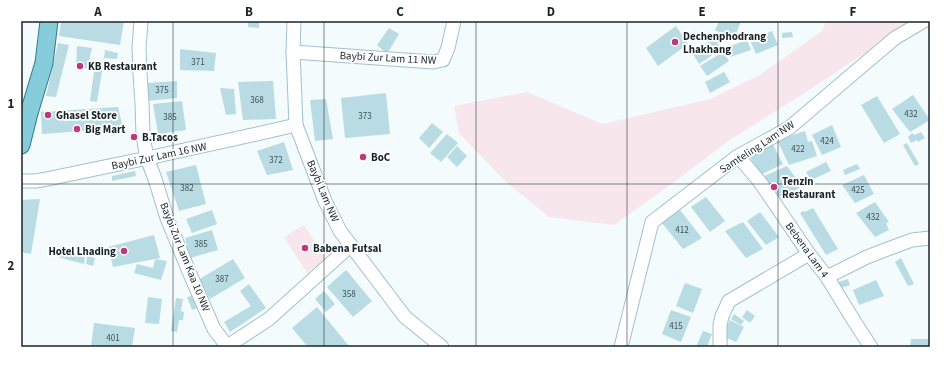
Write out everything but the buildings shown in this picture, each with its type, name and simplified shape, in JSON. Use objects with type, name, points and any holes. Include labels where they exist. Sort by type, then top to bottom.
[{"type":"main road","points":[[21,110],[35,61],[39,21]]},
{"type":"main road","points":[[21,145],[44,63],[50,21]]},
{"type":"street","name":"Baybi Zur Lam Kaa 10 NW","points":[[141,21],[139,48],[140,74],[143,136],[147,158],[167,218],[190,274],[214,329],[226,347]]},
{"type":"street","name":"Baybi Lam NW","points":[[294,21],[293,52],[296,125],[325,201],[340,231],[405,317],[442,347]]},
{"type":"street","name":"Baybi Zur Lam 11 NW","points":[[293,52],[433,62],[443,60],[448,48],[454,21]]},
{"type":"street","name":"Samteling Lam NW","points":[[621,347],[652,222],[738,156],[789,128],[895,38],[924,21]]},
{"type":"street","name":"Baybi Zur Lam 16 NW","points":[[21,181],[36,181],[187,150],[296,125]]},
{"type":"street","name":"Bebena Lam 4","points":[[738,156],[760,182],[809,254],[827,277],[871,347]]},
{"type":"street","points":[[827,277],[867,257],[885,250],[912,240],[930,238]]},
{"type":"street","points":[[226,347],[269,320],[351,245]]},
{"type":"street","points":[[720,347],[720,325],[722,316],[729,301],[809,254]]},
{"type":"shaded area","points":[[826,21],[911,21],[800,96],[731,139],[614,225],[549,217],[504,180],[459,133],[454,106],[527,92],[603,124],[710,99],[760,75],[822,31]]},
{"type":"shaded area","name":"Babena Futsal","points":[[304,225],[326,259],[307,273],[284,237]]},
{"type":"place","name":"Dechenphodrang Lhakhang","points":[[675,42]]},
{"type":"place","name":"KB Restaurant","points":[[80,66]]},
{"type":"place","name":"Ghasel Store","points":[[48,115]]},
{"type":"place","name":"Big Mart","points":[[77,129]]},
{"type":"place","name":"B.Tacos","points":[[134,137]]},
{"type":"place","name":"BoC","points":[[363,157]]},
{"type":"place","name":"Tenzin Restaurant","points":[[774,187]]},
{"type":"place","name":"Babena Futsal","points":[[305,248]]},
{"type":"place","name":"Hotel Lhading","points":[[124,251]]}]
